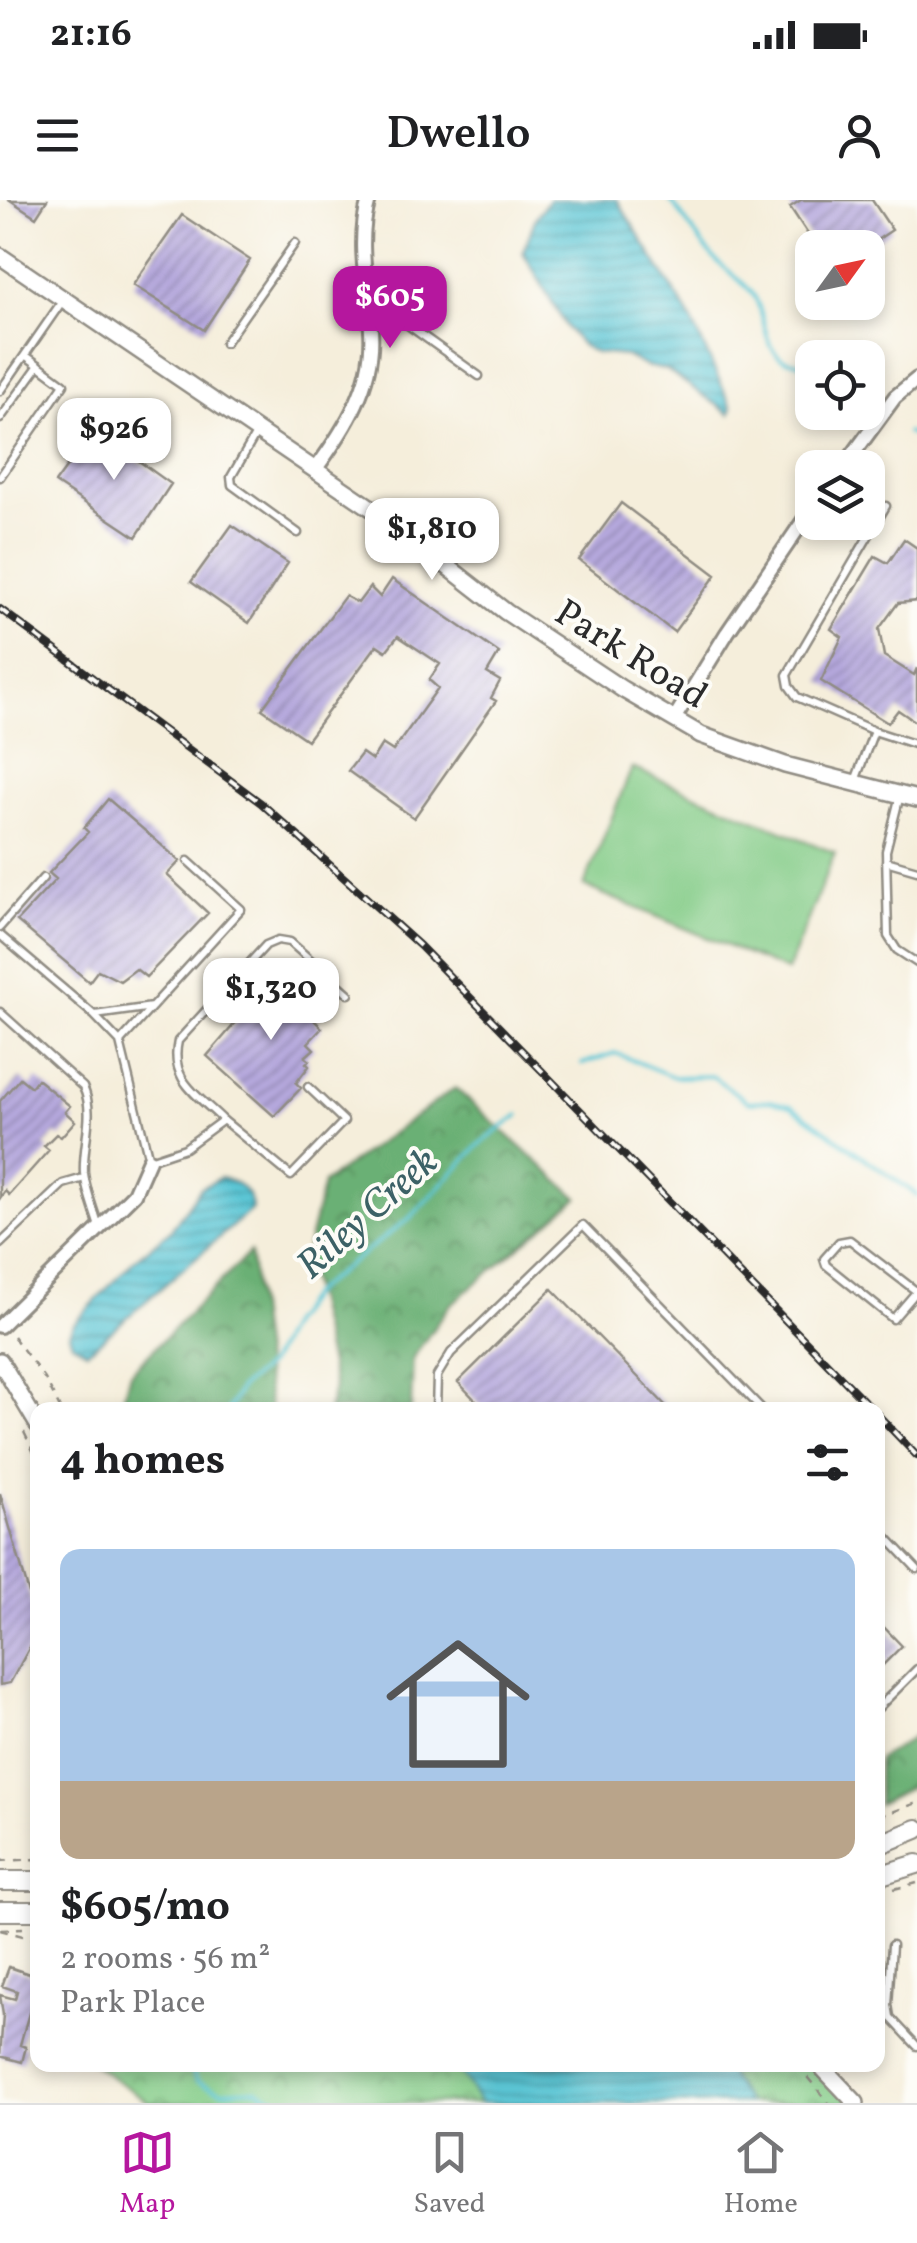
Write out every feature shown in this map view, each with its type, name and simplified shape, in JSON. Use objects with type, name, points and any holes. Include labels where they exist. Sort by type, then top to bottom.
[{"type":"main road","points":[[885,1842],[917,1830]]},
{"type":"main road","points":[[885,1874],[917,1864]]},
{"type":"main road","points":[[0,1881],[30,1881]]},
{"type":"main road","points":[[0,1911],[30,1911]]},
{"type":"street","points":[[315,470],[346,428],[362,388],[371,335],[363,269],[364,217],[369,200]]},
{"type":"street","name":"Park Road","points":[[0,256],[380,514],[506,612],[701,735],[786,765],[917,799]]},
{"type":"street","points":[[856,450],[895,397],[917,380]]},
{"type":"street","points":[[674,719],[726,633],[795,533]]},
{"type":"street","points":[[2,1324],[134,1194],[149,1160]]},
{"type":"street","points":[[0,1362],[30,1428]]},
{"type":"street","points":[[827,2072],[856,2103]]},
{"type":"lane","points":[[225,344],[295,242]]},
{"type":"lane","points":[[0,391],[64,299]]},
{"type":"lane","points":[[368,305],[406,323],[479,376]]},
{"type":"lane","points":[[0,477],[64,384],[25,355]]},
{"type":"lane","points":[[0,419],[39,365]]},
{"type":"lane","points":[[258,431],[230,476],[232,485],[298,533]]},
{"type":"lane","points":[[886,506],[787,675],[797,697],[917,745]]},
{"type":"lane","points":[[854,782],[874,731]]},
{"type":"lane","points":[[900,794],[886,861],[888,936],[897,950],[917,963]]},
{"type":"lane","points":[[120,1042],[240,909],[188,861]]},
{"type":"lane","points":[[886,861],[917,870]]},
{"type":"lane","points":[[0,927],[43,878]]},
{"type":"lane","points":[[0,935],[120,1042],[149,1160],[185,1148],[224,1120]]},
{"type":"lane","points":[[308,1088],[344,1121],[292,1176],[181,1080],[174,1058],[178,1042],[266,945],[278,940],[290,942],[349,994]]},
{"type":"lane","points":[[94,1015],[152,1008]]},
{"type":"lane","points":[[0,1012],[83,1087],[89,1099],[84,1178],[100,1228]]},
{"type":"lane","points":[[0,1244],[63,1184],[84,1178]]},
{"type":"lane","points":[[435,1402],[437,1376],[451,1353],[583,1225],[755,1402]]},
{"type":"lane","points":[[839,1242],[858,1243],[917,1291],[893,1319],[826,1265],[824,1259],[839,1242]]},
{"type":"lane","points":[[885,1535],[917,1569]]},
{"type":"lane","points":[[885,1701],[917,1669]]},
{"type":"lane","points":[[892,1945],[890,2017],[917,2046]]},
{"type":"path","points":[[2,1324],[45,1379],[57,1402]]},
{"type":"path","points":[[885,1814],[917,1803]]},
{"type":"path","points":[[0,1860],[30,1858]]},
{"type":"path","points":[[896,1889],[917,1883]]},
{"type":"path","points":[[0,1929],[30,1928]]},
{"type":"path","points":[[0,1929],[30,1938]]},
{"type":"path","points":[[803,2072],[828,2103]]},
{"type":"green space","points":[[632,768],[835,853],[787,971],[584,886]]},
{"type":"green space","points":[[455,1088],[578,1198],[450,1305],[413,1357],[411,1402],[330,1402],[334,1387],[305,1258],[323,1183]]},
{"type":"green space","points":[[250,1252],[269,1402],[122,1402],[130,1373]]},
{"type":"green space","points":[[917,1735],[917,1784],[885,1800],[885,1755]]},
{"type":"green space","points":[[104,2072],[827,2072],[856,2103],[150,2103]]},
{"type":"water","points":[[549,200],[617,200],[689,315],[732,407],[730,414],[667,370],[645,366],[626,356],[596,353],[581,345],[523,252],[536,217]]},
{"type":"water","points":[[220,1178],[242,1188],[252,1209],[93,1347],[87,1351],[72,1343],[69,1334],[73,1325],[133,1261],[170,1231],[200,1189]]},
{"type":"water","points":[[460,2072],[729,2072],[748,2103],[480,2103]]},
{"type":"building","points":[[10,200],[47,200],[36,217]]},
{"type":"building","points":[[801,200],[872,200],[892,230],[885,235],[885,230],[805,230],[790,207]]},
{"type":"building","points":[[182,215],[250,260],[204,330],[133,285]]},
{"type":"building","points":[[94,429],[171,484],[136,537],[55,483]]},
{"type":"building","points":[[621,503],[716,575],[674,632],[579,560]]},
{"type":"building","points":[[232,525],[288,563],[249,623],[191,582]]},
{"type":"building","points":[[904,539],[917,548],[917,601],[898,603],[879,629],[884,656],[914,675],[917,668],[917,723],[898,710],[888,723],[821,681],[842,637],[831,629],[875,556],[888,563]]},
{"type":"building","points":[[392,579],[499,653],[487,673],[500,681],[491,698],[496,701],[414,818],[348,771],[362,753],[372,760],[382,744],[393,751],[438,688],[429,680],[440,664],[398,636],[386,651],[377,645],[307,740],[262,709],[345,596],[358,603],[370,587],[380,597]]},
{"type":"building","points":[[108,799],[180,861],[167,875],[208,913],[146,977],[136,969],[120,981],[98,970],[89,982],[17,921],[56,879],[49,873],[88,832],[84,828]]},
{"type":"building","points":[[281,970],[326,1008],[314,1020],[322,1028],[308,1043],[314,1049],[305,1057],[309,1066],[296,1083],[301,1088],[274,1116],[207,1056]]},
{"type":"building","points":[[20,1078],[31,1087],[37,1079],[70,1106],[65,1112],[75,1121],[61,1137],[56,1134],[44,1146],[49,1150],[9,1195],[5,1191],[0,1198],[0,1101]]},
{"type":"building","points":[[552,1289],[662,1402],[477,1402],[458,1382]]},
{"type":"building","points":[[0,1493],[30,1597],[30,1647],[10,1683],[0,1685]]},
{"type":"building","points":[[885,1628],[902,1646],[885,1663]]},
{"type":"building","points":[[9,1967],[30,1974],[30,2009],[20,2045],[26,2047],[22,2062],[0,2056],[0,1995],[15,1999],[17,1991],[2,1986]]},
{"type":"waterway","name":"Riley Creek","points":[[670,200],[713,257],[753,294],[775,352],[795,362]]},
{"type":"waterway","name":"Riley Creek","points":[[907,433],[917,437]]},
{"type":"waterway","name":"Riley Creek","points":[[582,1064],[615,1053],[674,1077],[712,1076],[748,1102],[791,1106],[917,1195]]},
{"type":"waterway","name":"Riley Creek","points":[[232,1402],[240,1388],[269,1364],[290,1323],[313,1292],[411,1217],[479,1145],[519,1115]]},
{"type":"waterway","name":"Riley Creek","points":[[192,2072],[197,2081],[221,2091],[257,2089],[283,2103]]},
{"type":"railway","points":[[0,609],[261,803],[420,946],[865,1402]]},
{"type":"railway","points":[[885,1422],[917,1456]]}]
